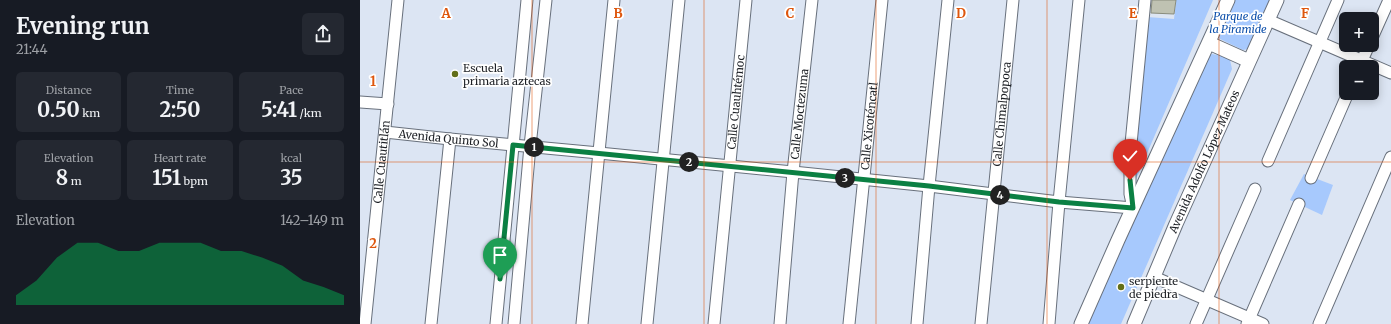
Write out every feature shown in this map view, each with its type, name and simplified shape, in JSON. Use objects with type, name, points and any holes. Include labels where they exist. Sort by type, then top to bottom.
[{"type":"main road","points":[[1081,324],[1228,0]]},
{"type":"main road","name":"Avenida Adolfo López Mateos","points":[[1134,324],[1179,217],[1277,0]]},
{"type":"main road","points":[[1209,43],[1249,61]]},
{"type":"street","name":"Calle Cuautitlán","points":[[365,324],[398,0]]},
{"type":"street","points":[[496,324],[527,0]]},
{"type":"street","points":[[514,324],[530,146],[546,0]]},
{"type":"street","points":[[582,324],[614,0]]},
{"type":"street","points":[[647,324],[679,0]]},
{"type":"street","name":"Calle Cuauhtémoc","points":[[714,324],[746,0]]},
{"type":"street","name":"Calle Moctezuma","points":[[780,324],[793,172],[812,0]]},
{"type":"street","name":"Calle Xicoténcatl","points":[[849,324],[882,0]]},
{"type":"street","points":[[917,324],[948,0]]},
{"type":"street","name":"Calle Chimalpopoca","points":[[981,324],[1013,0]]},
{"type":"street","points":[[1049,324],[1059,202],[1079,0]]},
{"type":"street","points":[[1133,208],[1130,194],[1130,154],[1145,0]]},
{"type":"street","points":[[1268,161],[1338,0]]},
{"type":"street","points":[[1379,22],[1389,0]]},
{"type":"street","points":[[1268,20],[1319,42],[1355,60]]},
{"type":"street","points":[[1379,69],[1391,73]]},
{"type":"street","points":[[1311,178],[1345,100]]},
{"type":"street","points":[[360,102],[388,104]]},
{"type":"street","name":"Avenida Quinto Sol","points":[[385,132],[450,140],[530,146],[929,186],[1059,202],[1133,208]]},
{"type":"street","points":[[431,324],[450,140]]},
{"type":"street","points":[[1319,324],[1391,157]]},
{"type":"street","points":[[1196,324],[1255,189]]},
{"type":"street","points":[[1248,321],[1300,204]]},
{"type":"street","points":[[1154,277],[1206,299],[1248,321],[1263,324]]},
{"type":"green space","points":[[1176,0],[1213,0],[1136,179],[1129,179],[1147,17],[1174,19]]},
{"type":"green space","name":"Parque de la Piramide","points":[[1225,0],[1270,0],[1252,44],[1248,49],[1243,50],[1218,38],[1214,23]]},
{"type":"green space","points":[[1212,54],[1222,56],[1230,60],[1232,69],[1121,324],[1088,324],[1205,58]]},
{"type":"green space","points":[[1304,174],[1333,185],[1322,215],[1290,200]]},
{"type":"building","points":[[1152,0],[1176,0],[1174,14],[1151,13]]},
{"type":"place","name":"Escuela primaria aztecas","points":[[455,74]]},
{"type":"place","name":"serpiente de piedra","points":[[1121,287]]},
{"type":"route","points":[[500,279],[513,145],[929,186],[1059,202],[1133,208],[1130,194],[1130,180]]}]
